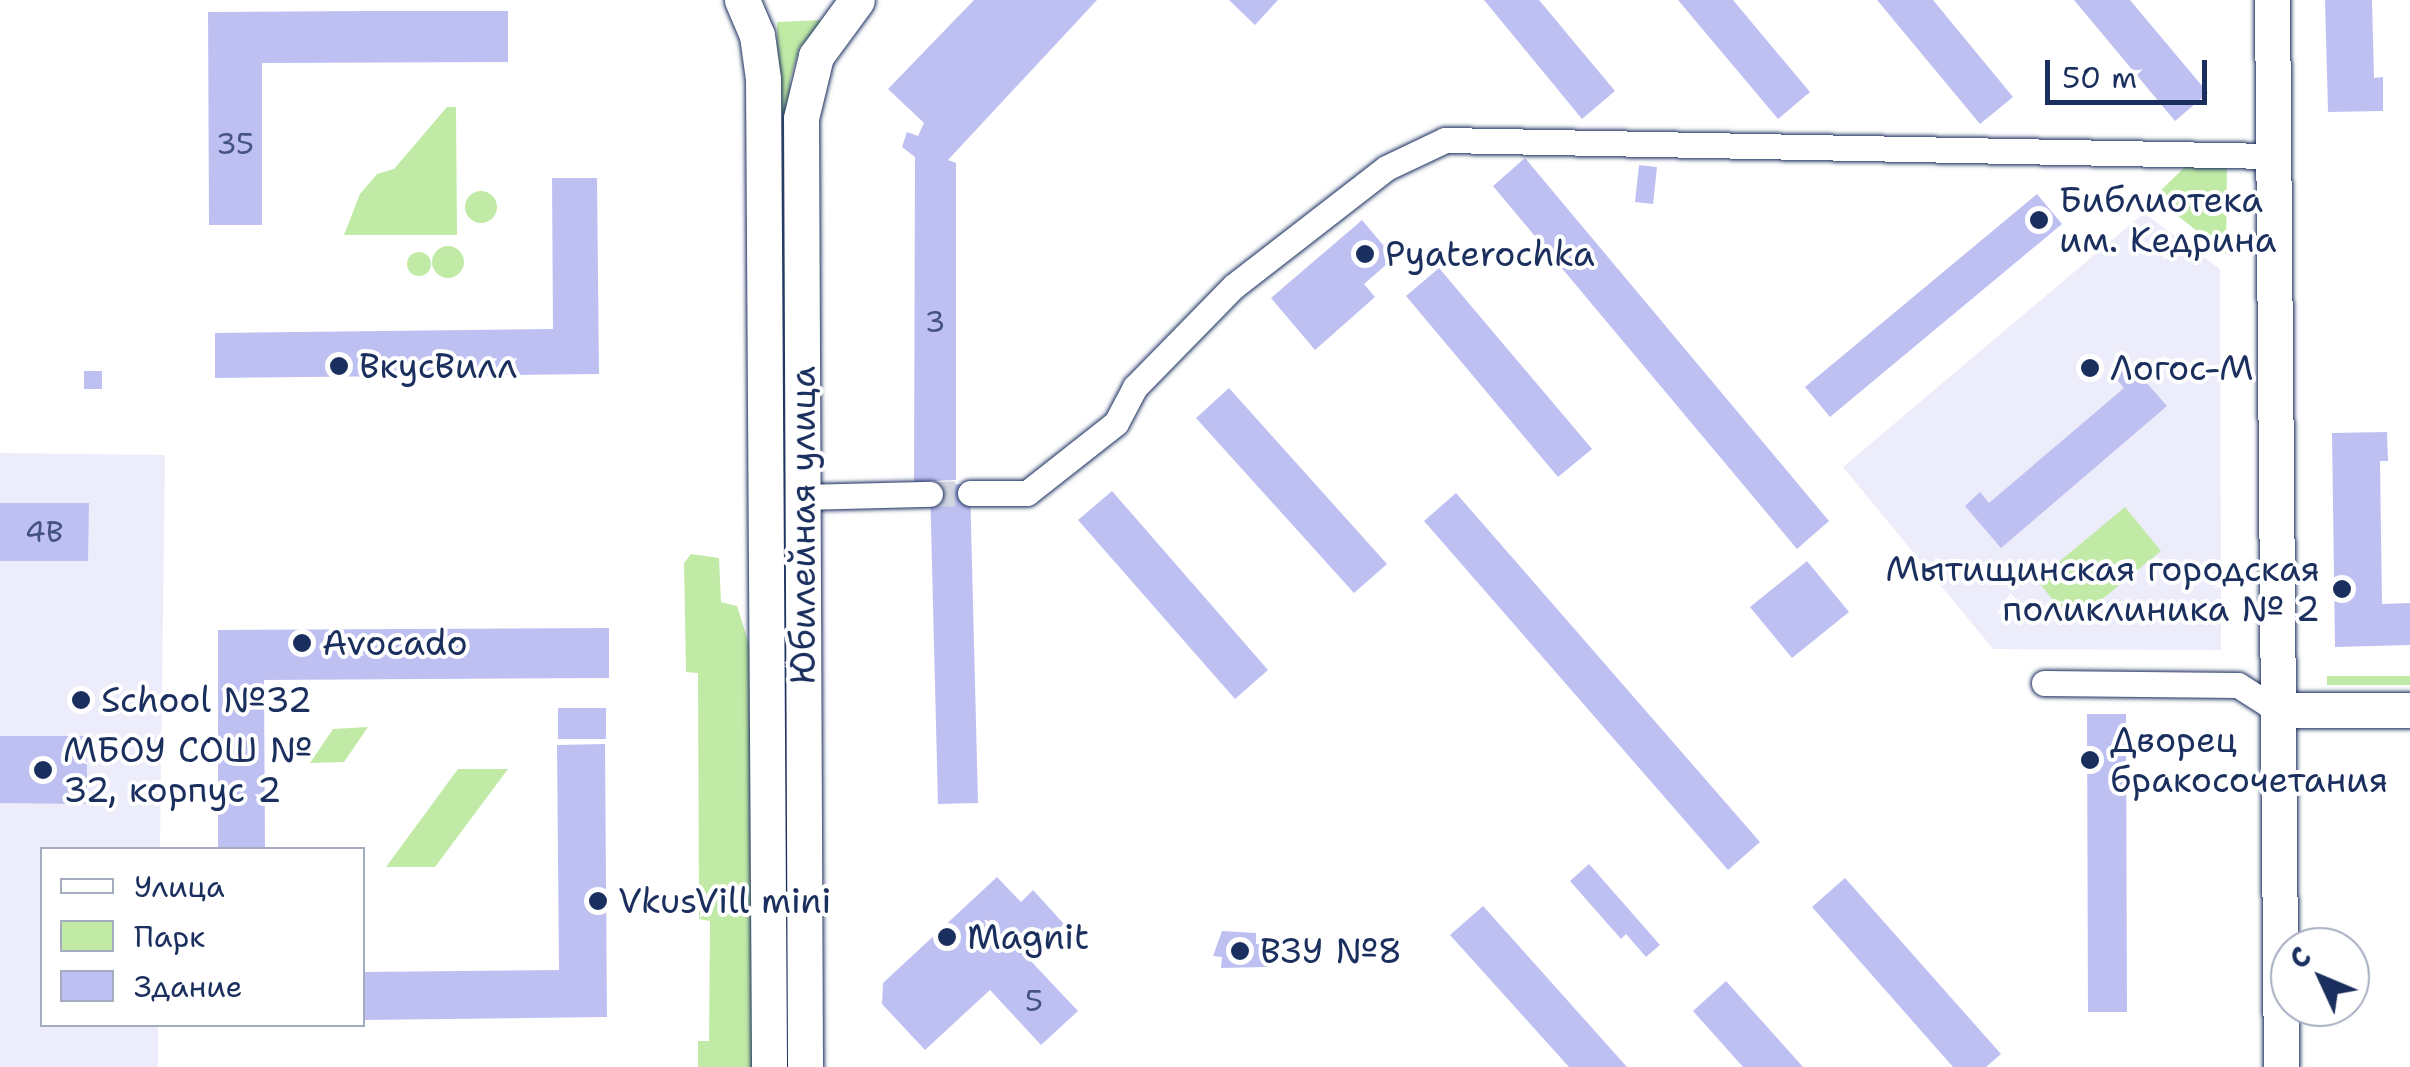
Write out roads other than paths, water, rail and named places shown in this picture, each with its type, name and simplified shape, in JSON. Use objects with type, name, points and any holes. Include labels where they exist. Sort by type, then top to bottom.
[{"type":"main road","name":"Юбилейная улица","points":[[742,0],[757,35],[763,79],[769,1067]]},
{"type":"main road","name":"Юбилейная улица","points":[[805,1067],[802,96],[816,56],[857,0]]},
{"type":"main road","points":[[2272,0],[2280,1067]]},
{"type":"main road","points":[[2278,710],[2410,710]]},
{"type":"street","points":[[970,493],[1027,493],[1116,423],[1135,387],[1234,286],[1386,168],[1445,140],[2273,156]]},
{"type":"street","points":[[804,497],[930,494]]},
{"type":"street","points":[[2044,683],[2238,685],[2278,710]]},
{"type":"street","points":[[2320,695],[2410,695]]},
{"type":"tunnel","points":[[930,494],[970,493]]},
{"type":"place","name":"Библиотека им. Кедрина","points":[[2039,220]]},
{"type":"place","name":"Pyaterochka","points":[[1365,254]]},
{"type":"place","name":"ВкусВилл","points":[[339,366]]},
{"type":"place","name":"Логос-М","points":[[2090,368]]},
{"type":"place","name":"Мытищинская городская поликлиника № 2","points":[[2342,589]]},
{"type":"place","name":"Avocado","points":[[302,643]]},
{"type":"place","name":"School №32","points":[[81,700]]},
{"type":"place","name":"Дворец бракосочетания","points":[[2090,760]]},
{"type":"place","name":"МБОУ СОШ № 32, корпус 2","points":[[43,770]]},
{"type":"place","name":"VkusVill mini","points":[[598,901]]},
{"type":"place","name":"Magnit","points":[[947,937]]},
{"type":"place","name":"ВЗУ №8","points":[[1240,951]]}]
